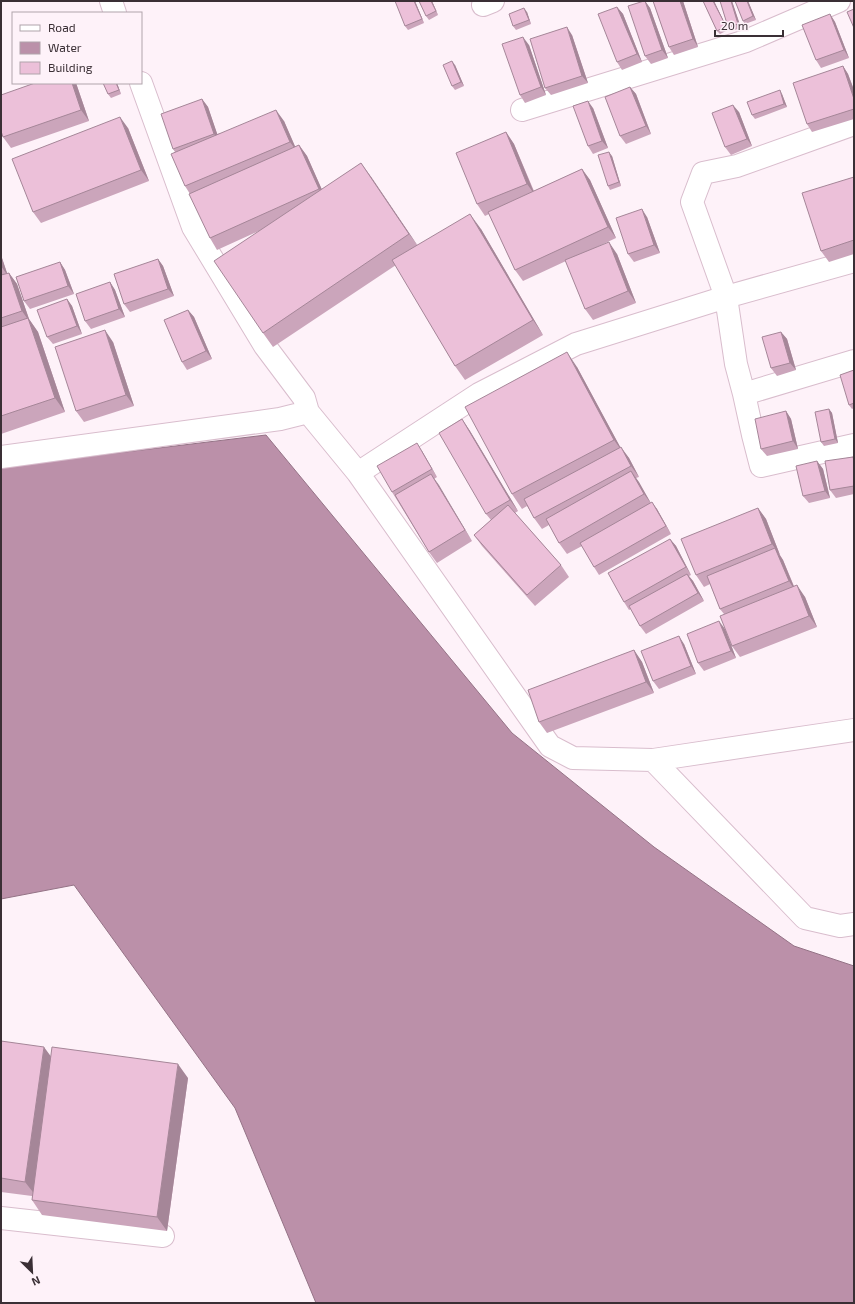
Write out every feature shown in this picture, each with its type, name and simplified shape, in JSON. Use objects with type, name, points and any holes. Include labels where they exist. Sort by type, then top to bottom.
[{"type":"street","points":[[111,1],[115,12]]},
{"type":"street","points":[[522,110],[746,41],[840,1]]},
{"type":"street","points":[[141,84],[193,228],[265,346],[304,398],[308,412],[358,473],[550,746],[573,758],[653,760],[854,730]]},
{"type":"street","points":[[854,124],[737,166],[703,173],[692,202],[726,297],[736,364],[761,466],[854,445]]},
{"type":"street","points":[[358,473],[479,394],[576,344],[726,297],[854,261]]},
{"type":"street","points":[[744,394],[854,361]]},
{"type":"street","points":[[1,457],[280,419],[308,412]]},
{"type":"street","points":[[653,760],[805,918],[840,926],[854,924]]},
{"type":"street","points":[[1,1218],[163,1236]]},
{"type":"water","points":[[266,435],[512,733],[654,847],[794,946],[854,966],[854,1303],[316,1303],[235,1108],[74,885],[1,899],[1,467]]},
{"type":"building","points":[[395,1],[414,1],[422,19],[405,26]]},
{"type":"building","points":[[419,1],[431,1],[436,11],[426,16]]},
{"type":"building","points":[[645,1],[662,50],[645,56],[628,6]]},
{"type":"building","points":[[653,1],[680,1],[693,39],[669,47]]},
{"type":"building","points":[[703,1],[713,1],[726,26],[717,31]]},
{"type":"building","points":[[720,1],[731,1],[738,24],[728,27]]},
{"type":"building","points":[[735,1],[747,1],[753,16],[743,21]]},
{"type":"building","points":[[617,7],[637,54],[617,62],[598,14]]},
{"type":"building","points":[[524,8],[529,20],[513,26],[509,14]]},
{"type":"building","points":[[854,9],[854,28],[847,12]]},
{"type":"building","points":[[830,14],[844,50],[816,60],[802,25]]},
{"type":"building","points":[[567,27],[582,76],[545,88],[530,39]]},
{"type":"building","points":[[523,37],[541,87],[520,95],[502,44]]},
{"type":"building","points":[[452,61],[461,82],[452,86],[443,65]]},
{"type":"building","points":[[843,66],[854,99],[854,109],[807,124],[793,83]]},
{"type":"building","points":[[32,84],[72,84],[81,110],[3,137],[1,131],[1,95]]},
{"type":"building","points":[[103,84],[116,84],[119,90],[108,94]]},
{"type":"building","points":[[630,87],[646,126],[620,136],[605,97]]},
{"type":"building","points":[[780,90],[784,104],[752,115],[747,102]]},
{"type":"building","points":[[202,99],[214,134],[173,149],[161,114]]},
{"type":"building","points":[[588,101],[602,141],[588,146],[573,106]]},
{"type":"building","points":[[733,105],[747,139],[725,147],[712,113]]},
{"type":"building","points":[[276,110],[290,142],[185,186],[171,154]]},
{"type":"building","points":[[120,117],[141,170],[33,212],[12,159]]},
{"type":"building","points":[[506,132],[527,184],[477,204],[456,153]]},
{"type":"building","points":[[299,145],[319,189],[210,238],[189,194]]},
{"type":"building","points":[[609,152],[619,182],[608,186],[598,155]]},
{"type":"building","points":[[361,163],[409,234],[263,333],[214,261]]},
{"type":"building","points":[[582,169],[608,227],[515,270],[488,212]]},
{"type":"building","points":[[854,177],[854,240],[821,251],[802,193]]},
{"type":"building","points":[[642,209],[654,245],[628,254],[616,218]]},
{"type":"building","points":[[470,214],[533,320],[455,366],[392,260]]},
{"type":"building","points":[[609,242],[628,291],[585,309],[565,260]]},
{"type":"building","points":[[158,259],[168,289],[124,304],[114,274]]},
{"type":"building","points":[[60,262],[68,286],[24,301],[16,277]]},
{"type":"building","points":[[9,273],[22,311],[1,318],[1,275]]},
{"type":"building","points":[[110,282],[119,309],[85,321],[76,294]]},
{"type":"building","points":[[67,299],[77,326],[47,337],[37,310]]},
{"type":"building","points":[[188,310],[206,351],[182,362],[164,320]]},
{"type":"building","points":[[28,318],[55,398],[1,416],[1,327]]},
{"type":"building","points":[[105,330],[126,395],[76,411],[55,347]]},
{"type":"building","points":[[781,332],[790,363],[771,368],[762,337]]},
{"type":"building","points":[[567,352],[614,440],[512,494],[465,407]]},
{"type":"building","points":[[854,370],[854,403],[849,405],[840,375]]},
{"type":"building","points":[[829,409],[835,439],[821,442],[815,412]]},
{"type":"building","points":[[786,411],[793,441],[761,449],[755,419]]},
{"type":"building","points":[[462,419],[510,500],[486,514],[439,433]]},
{"type":"building","points":[[417,443],[432,469],[392,492],[377,466]]},
{"type":"building","points":[[621,447],[631,466],[534,518],[524,499]]},
{"type":"building","points":[[853,457],[854,486],[830,490],[825,461]]},
{"type":"building","points":[[817,461],[825,491],[803,496],[796,466]]},
{"type":"building","points":[[631,471],[644,494],[559,543],[546,519]]},
{"type":"building","points":[[431,474],[465,530],[429,552],[395,495]]},
{"type":"building","points":[[652,502],[666,526],[594,567],[580,543]]},
{"type":"building","points":[[508,505],[561,565],[527,595],[474,535]]},
{"type":"building","points":[[758,508],[772,544],[696,575],[681,539]]},
{"type":"building","points":[[670,539],[686,567],[624,602],[608,573]]},
{"type":"building","points":[[775,548],[789,581],[720,609],[707,576]]},
{"type":"building","points":[[687,574],[698,593],[640,626],[629,606]]},
{"type":"building","points":[[797,585],[809,616],[732,646],[720,616]]},
{"type":"building","points":[[719,621],[731,651],[698,663],[687,634]]},
{"type":"building","points":[[679,636],[691,666],[653,681],[641,651]]},
{"type":"building","points":[[634,650],[646,682],[539,722],[528,690]]},
{"type":"building","points":[[1,1041],[44,1047],[25,1182],[1,1178]]},
{"type":"building","points":[[52,1047],[178,1064],[157,1217],[32,1200]]}]
